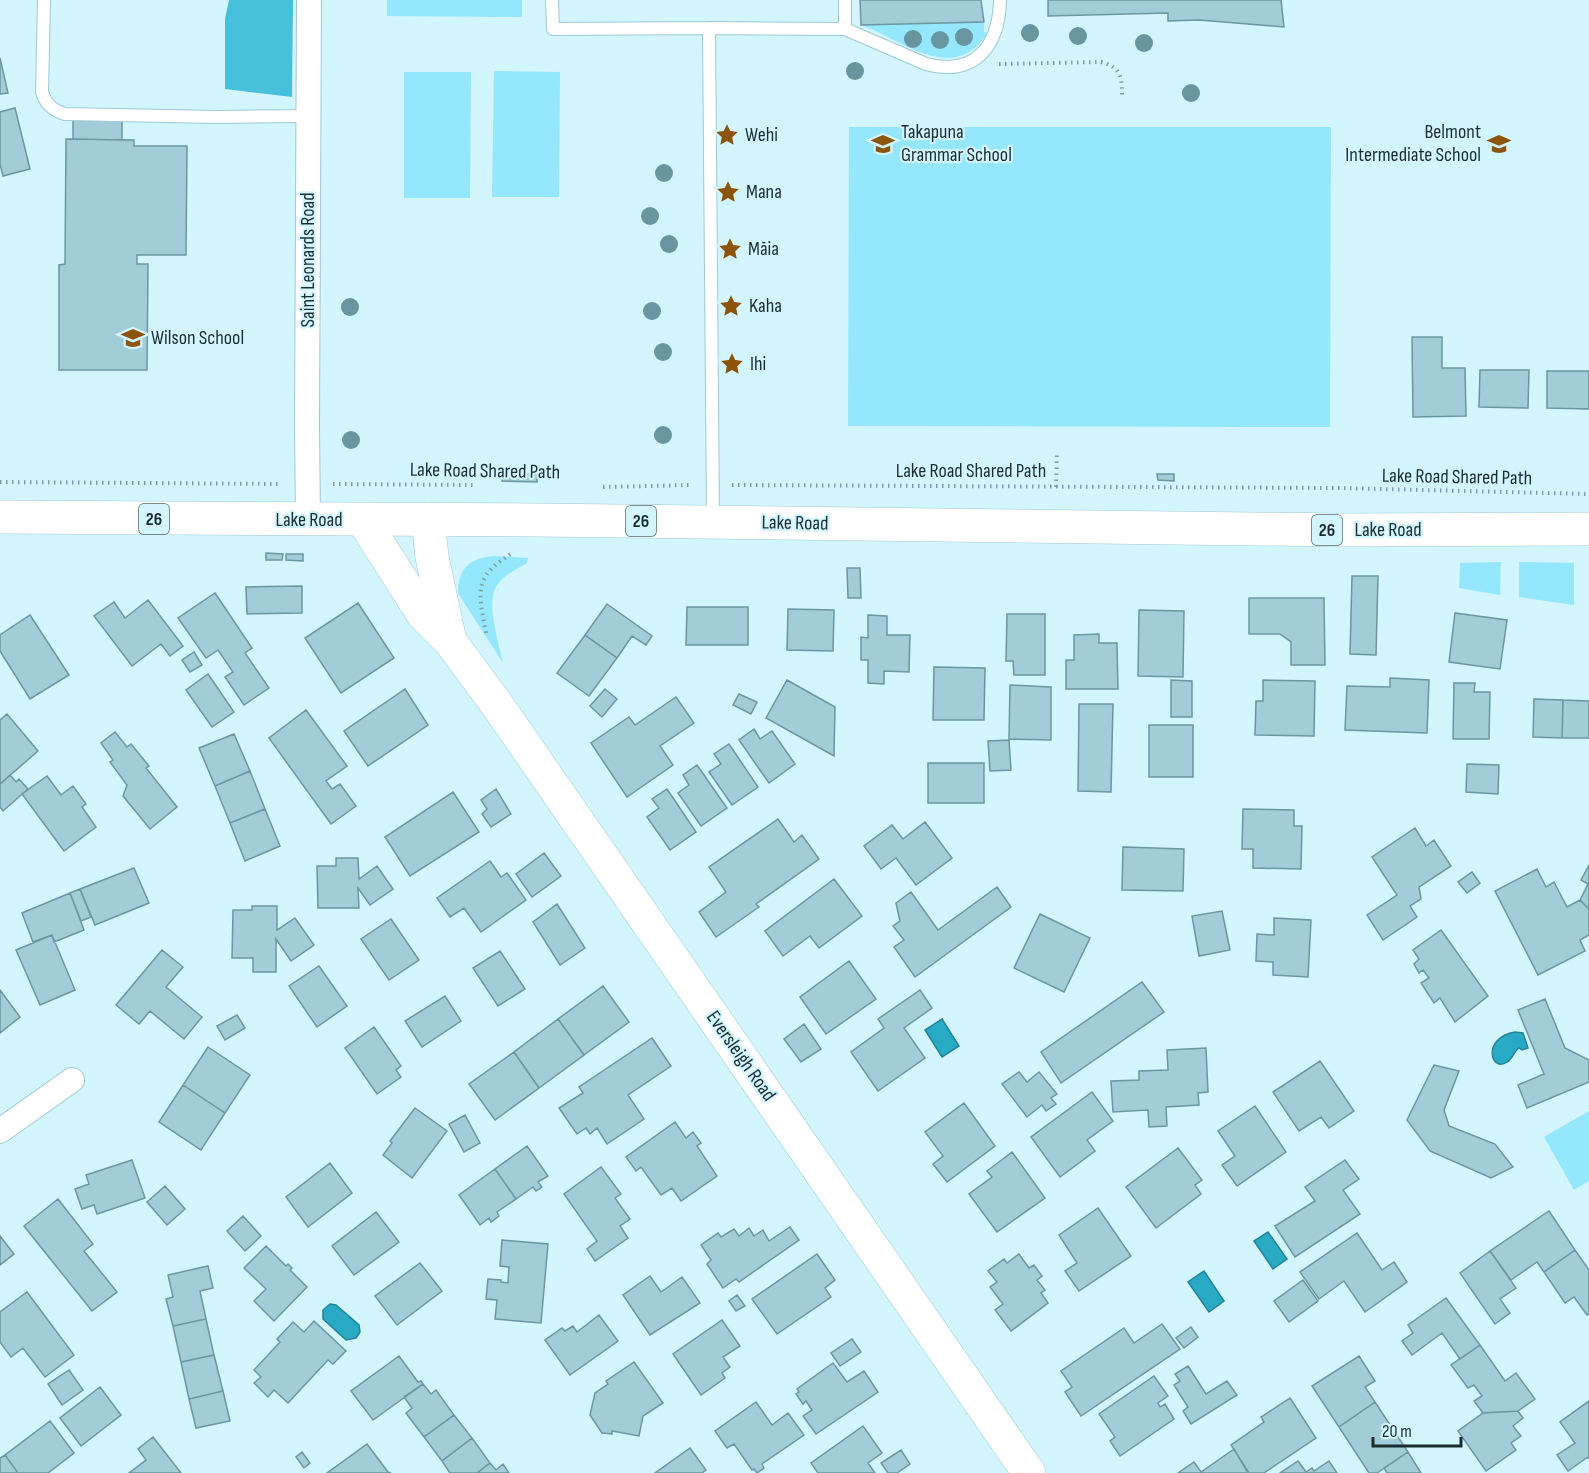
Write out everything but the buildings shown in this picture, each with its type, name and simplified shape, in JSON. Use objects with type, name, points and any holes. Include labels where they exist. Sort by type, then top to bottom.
[{"type":"main road","name":"Lake Road","points":[[0,518],[428,519],[1341,530],[1589,529]]},
{"type":"main road","name":"Eversleigh Road","points":[[428,519],[432,557],[450,641]]},
{"type":"main road","name":"Eversleigh Road","points":[[363,520],[423,614],[450,641],[529,751],[1029,1473]]},
{"type":"street","name":"Saint Leonards Road","points":[[308,520],[309,0]]},
{"type":"street","points":[[0,1131],[72,1080]]},
{"type":"lane","points":[[44,0],[42,92],[45,100],[57,112],[217,117],[309,116]]},
{"type":"lane","points":[[552,0],[553,29],[845,29],[937,67],[970,62],[984,53],[993,40],[1000,20],[1000,0]]},
{"type":"lane","points":[[845,0],[845,29]]},
{"type":"lane","points":[[709,28],[713,522]]},
{"type":"path","points":[[984,53],[994,62],[1002,65],[1101,62],[1110,64],[1121,77],[1122,99]]},
{"type":"path","points":[[1056,487],[1057,452]]},
{"type":"path","points":[[0,482],[271,484]]},
{"type":"path","name":"Lake Road Shared Path","points":[[353,484],[481,486]]},
{"type":"path","name":"Lake Road Shared Path","points":[[598,487],[712,485],[1339,488],[1589,494]]},
{"type":"path","points":[[487,642],[479,596],[482,583],[486,573],[496,562],[514,552]]},
{"type":"shaded area","points":[[229,0],[293,0],[292,97],[225,89],[225,19]]},
{"type":"shaded area","points":[[387,0],[522,0],[522,17],[387,16]]},
{"type":"shaded area","points":[[984,22],[984,31],[987,34],[973,49],[958,56],[943,58],[910,48],[861,25]]},
{"type":"shaded area","points":[[494,71],[560,72],[559,197],[492,197]]},
{"type":"shaded area","points":[[404,72],[471,72],[470,198],[404,198]]},
{"type":"shaded area","points":[[849,127],[1331,127],[1330,427],[848,426]]},
{"type":"shaded area","points":[[494,556],[528,558],[527,563],[501,580],[493,596],[494,625],[503,663],[458,593],[460,577],[467,566],[478,559]]},
{"type":"shaded area","points":[[1501,562],[1500,595],[1459,588],[1460,563]]},
{"type":"shaded area","points":[[1519,562],[1574,563],[1574,605],[1519,597]]},
{"type":"shaded area","points":[[942,1019],[959,1046],[942,1057],[925,1030]]},
{"type":"shaded area","points":[[1515,1032],[1523,1033],[1528,1048],[1522,1050],[1519,1048],[1509,1061],[1497,1063],[1492,1053],[1493,1047],[1504,1035]]},
{"type":"shaded area","points":[[1589,1111],[1589,1181],[1574,1190],[1544,1137]]},
{"type":"shaded area","points":[[1268,1232],[1287,1259],[1273,1269],[1254,1241]]},
{"type":"shaded area","points":[[1204,1271],[1224,1301],[1209,1312],[1188,1282]]},
{"type":"shaded area","points":[[330,1304],[336,1305],[359,1325],[360,1332],[356,1338],[346,1340],[323,1319],[323,1310]]},
{"type":"place","name":"Wehi","points":[[727,135]]},
{"type":"place","name":"Takapuna Grammar School","points":[[883,144]]},
{"type":"place","name":"Belmont Intermediate School","points":[[1499,144]]},
{"type":"place","name":"Mana","points":[[728,192]]},
{"type":"place","name":"Māia","points":[[730,249]]},
{"type":"place","name":"Kaha","points":[[731,306]]},
{"type":"place","name":"Wilson School","points":[[133,338]]},
{"type":"place","name":"Ihi","points":[[732,364]]}]
